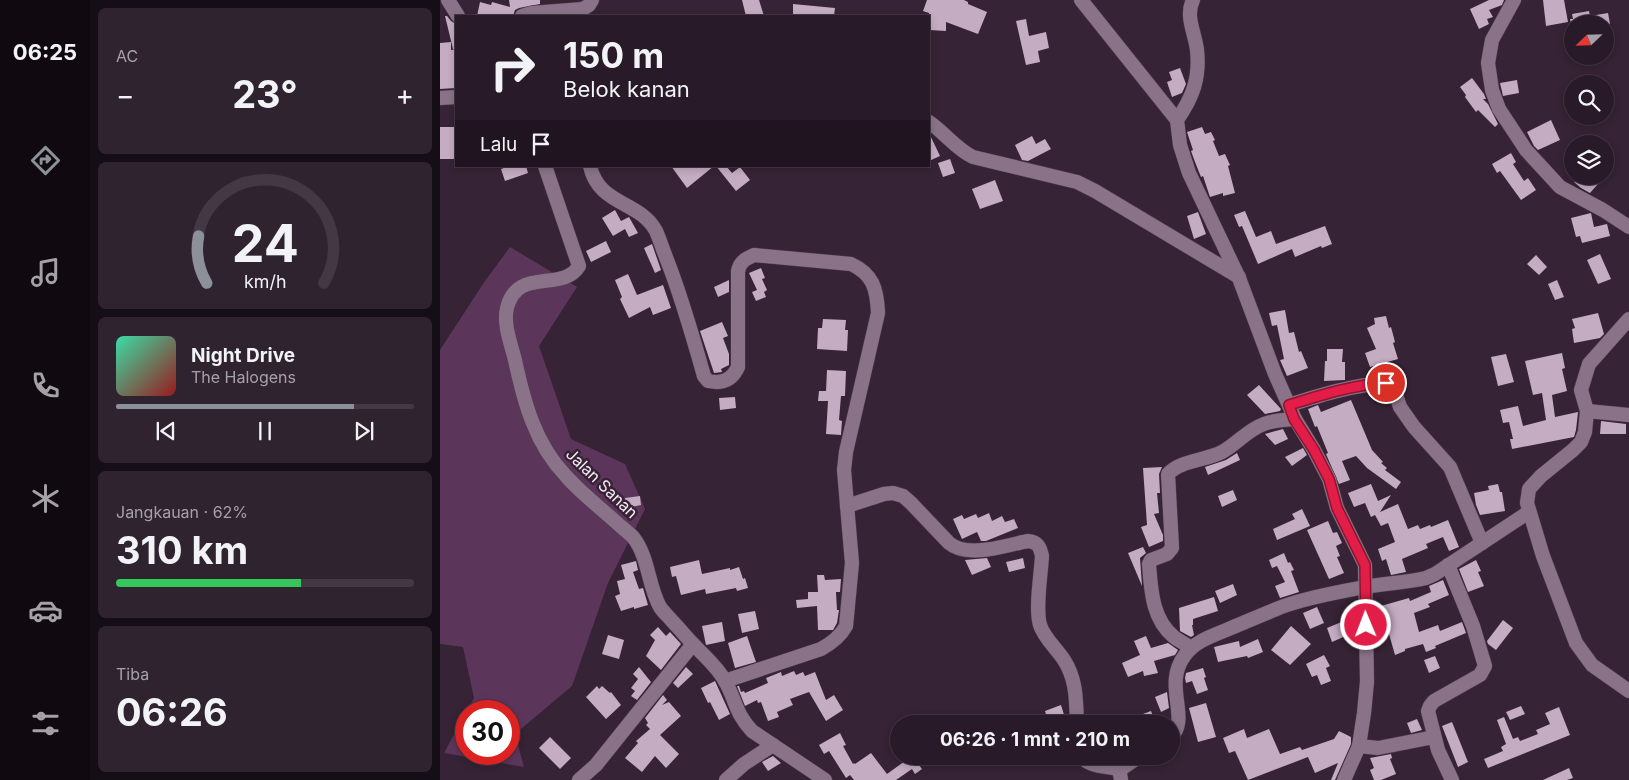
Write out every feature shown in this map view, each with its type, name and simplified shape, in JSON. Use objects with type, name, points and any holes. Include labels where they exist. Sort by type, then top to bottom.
[{"type":"street","points":[[448,0],[457,15]]},
{"type":"street","points":[[525,15],[583,9],[592,0]]},
{"type":"street","points":[[1081,0],[1177,120],[1180,144],[1188,173],[1239,278],[1294,419],[1314,450],[1329,479],[1337,508],[1363,558],[1366,574],[1367,682],[1359,746],[1344,780]]},
{"type":"street","points":[[1177,120],[1189,104],[1197,70],[1197,50],[1189,9],[1193,0]]},
{"type":"street","points":[[1514,0],[1492,40],[1488,62],[1492,90],[1499,109],[1526,150],[1560,187],[1629,226]]},
{"type":"street","points":[[440,98],[455,97]]},
{"type":"street","points":[[930,123],[960,150],[973,157],[1077,182],[1095,191],[1239,278]]},
{"type":"street","name":"Jalan Sanan","points":[[545,167],[579,266],[576,272],[567,276],[531,282],[519,287],[512,295],[506,309],[507,325],[517,371],[534,430],[549,456],[565,476],[632,537],[641,551],[660,607],[708,658],[726,681],[735,707],[744,722],[752,730],[825,780]]},
{"type":"street","points":[[590,167],[594,178],[606,194],[640,214],[656,231],[678,288],[704,376],[708,381],[715,382],[729,379],[738,367],[738,271],[740,264],[746,258],[754,256],[851,264],[862,269],[871,280],[877,297],[878,312],[846,452],[844,470],[852,563],[846,626],[841,635],[821,649],[726,681]]},
{"type":"street","points":[[1629,319],[1589,364],[1581,390],[1587,411],[1585,432],[1581,442],[1541,476],[1529,489],[1527,503],[1543,556],[1576,643],[1592,666],[1629,691]]},
{"type":"street","points":[[1289,405],[1354,386],[1386,383],[1395,392],[1400,406],[1414,427],[1450,467],[1482,543]]},
{"type":"street","points":[[1587,411],[1629,415]]},
{"type":"street","points":[[1191,648],[1174,637],[1164,626],[1155,610],[1151,591],[1149,564],[1151,560],[1167,554],[1172,548],[1168,474],[1172,469],[1223,451],[1261,425],[1294,419]]},
{"type":"street","points":[[847,506],[893,493],[903,496],[912,503],[955,548],[972,551],[1028,541],[1034,542],[1040,547],[1042,556],[1039,618],[1041,628],[1065,662],[1072,677],[1076,689],[1077,715]]},
{"type":"street","points":[[1178,715],[1175,675],[1179,664],[1191,648],[1200,641],[1284,606],[1365,587],[1426,578],[1529,512]]},
{"type":"street","points":[[1448,565],[1473,626],[1485,666],[1480,675],[1434,701],[1428,711],[1428,718],[1440,756],[1452,780]]},
{"type":"street","points":[[578,780],[601,759],[693,644]]},
{"type":"street","points":[[1359,746],[1378,748],[1434,737]]},
{"type":"street","points":[[726,780],[744,764],[773,745]]},
{"type":"street","points":[[1095,765],[1121,774],[1130,765]]},
{"type":"shaded area","points":[[510,247],[577,287],[539,346],[571,439],[625,464],[645,509],[608,583],[572,686],[520,730],[520,700],[473,700],[463,647],[440,644],[440,350],[485,281]]},
{"type":"shaded area","points":[[455,732],[455,755],[444,753]]},
{"type":"shaded area","points":[[520,752],[524,767],[513,765],[520,765]]},
{"type":"building","points":[[509,0],[540,0],[540,4],[515,10],[513,15],[477,15],[480,2],[491,5],[492,2],[510,7]]},
{"type":"building","points":[[742,0],[759,0],[764,15],[746,15]]},
{"type":"building","points":[[927,0],[964,0],[968,4],[987,12],[978,34],[946,22],[946,31],[930,30],[930,15],[923,11]]},
{"type":"building","points":[[1489,0],[1504,0],[1502,5],[1489,10],[1493,17],[1487,19],[1489,24],[1479,29],[1470,9]]},
{"type":"building","points":[[1543,0],[1564,0],[1567,15],[1564,15],[1564,23],[1546,26]]},
{"type":"building","points":[[793,4],[835,8],[834,15],[793,15]]},
{"type":"building","points":[[1589,11],[1590,15],[1572,15]]},
{"type":"building","points":[[445,16],[455,23],[455,49],[453,49]]},
{"type":"building","points":[[1026,19],[1029,36],[1046,32],[1049,48],[1038,51],[1040,62],[1026,65],[1016,21]]},
{"type":"building","points":[[451,42],[451,50],[455,49],[455,88],[440,89],[440,43]]},
{"type":"building","points":[[1180,68],[1186,84],[1182,93],[1172,97],[1167,82],[1172,80],[1169,72]]},
{"type":"building","points":[[1472,78],[1484,94],[1486,99],[1483,99],[1488,104],[1498,124],[1495,127],[1478,110],[1476,112],[1460,87]]},
{"type":"building","points":[[1517,80],[1519,93],[1503,96],[1500,83]]},
{"type":"building","points":[[1551,120],[1560,140],[1538,150],[1527,132]]},
{"type":"building","points":[[440,127],[455,127],[455,159],[440,159]]},
{"type":"building","points":[[1202,127],[1205,134],[1211,132],[1219,156],[1225,154],[1230,165],[1228,166],[1235,193],[1223,196],[1223,193],[1210,197],[1203,176],[1201,177],[1191,151],[1193,150],[1187,132]]},
{"type":"building","points":[[930,135],[940,156],[930,161]]},
{"type":"building","points":[[1032,136],[1036,144],[1045,139],[1051,149],[1028,161],[1022,160],[1015,145]]},
{"type":"building","points":[[1511,153],[1516,162],[1513,164],[1524,181],[1528,178],[1536,190],[1521,200],[1500,171],[1497,173],[1492,164]]},
{"type":"building","points":[[950,159],[955,173],[943,177],[938,163]]},
{"type":"building","points":[[507,167],[526,167],[528,173],[505,181],[501,169]]},
{"type":"building","points":[[672,167],[713,167],[687,188]]},
{"type":"building","points":[[717,167],[727,167],[732,173],[740,167],[750,180],[736,191]]},
{"type":"building","points":[[995,180],[1003,201],[980,209],[972,189]]},
{"type":"building","points":[[1578,185],[1597,185],[1590,193]]},
{"type":"building","points":[[615,210],[621,221],[629,217],[638,233],[629,237],[625,229],[613,236],[602,218]]},
{"type":"building","points":[[1245,211],[1256,237],[1271,231],[1276,244],[1325,226],[1332,244],[1322,248],[1321,246],[1295,257],[1292,249],[1258,264],[1242,226],[1239,227],[1234,215]]},
{"type":"building","points":[[1198,212],[1206,234],[1194,239],[1187,216]]},
{"type":"building","points":[[1591,213],[1594,227],[1607,224],[1610,236],[1582,243],[1580,236],[1576,237],[1571,218]]},
{"type":"building","points":[[606,241],[611,252],[591,262],[586,251]]},
{"type":"building","points":[[652,244],[661,270],[655,273],[644,248]]},
{"type":"building","points":[[1600,254],[1611,279],[1598,284],[1587,260]]},
{"type":"building","points":[[1536,255],[1547,267],[1539,275],[1527,264]]},
{"type":"building","points":[[761,268],[765,278],[762,279],[767,290],[764,292],[766,297],[756,301],[752,292],[757,290],[749,273]]},
{"type":"building","points":[[628,274],[637,295],[663,285],[671,308],[653,315],[650,307],[629,318],[620,299],[622,297],[615,280]]},
{"type":"building","points":[[729,280],[729,292],[718,297],[714,287]]},
{"type":"building","points":[[1557,280],[1564,297],[1555,300],[1548,284]]},
{"type":"building","points":[[1285,310],[1289,333],[1294,332],[1299,352],[1301,351],[1308,368],[1287,376],[1280,360],[1284,359],[1277,325],[1272,326],[1269,313]]},
{"type":"building","points":[[1598,313],[1604,334],[1600,338],[1574,343],[1572,329],[1575,328],[1572,319]]},
{"type":"building","points":[[1386,316],[1389,328],[1391,327],[1398,359],[1370,367],[1365,353],[1376,349],[1367,328],[1375,324],[1374,318]]},
{"type":"building","points":[[823,319],[846,320],[845,330],[848,330],[847,351],[817,349],[818,328],[822,328]]},
{"type":"building","points":[[722,322],[728,336],[723,338],[729,354],[729,365],[721,369],[722,372],[714,373],[700,331]]},
{"type":"building","points":[[1327,349],[1343,349],[1342,362],[1345,362],[1345,380],[1324,381]]},
{"type":"building","points":[[1562,353],[1565,368],[1562,369],[1567,391],[1552,395],[1555,417],[1578,412],[1574,437],[1512,449],[1510,439],[1513,439],[1509,422],[1503,423],[1500,410],[1518,406],[1523,426],[1546,420],[1542,393],[1533,395],[1525,361]]},
{"type":"building","points":[[1506,354],[1514,382],[1498,386],[1491,357]]},
{"type":"building","points":[[827,370],[846,371],[845,396],[841,396],[839,420],[842,421],[841,435],[826,434],[828,401],[818,401],[819,391],[826,391]]},
{"type":"building","points":[[1259,385],[1281,409],[1280,411],[1265,414],[1247,395]]},
{"type":"building","points":[[735,397],[736,408],[720,410],[719,398]]},
{"type":"building","points":[[1351,400],[1372,450],[1387,468],[1385,470],[1401,482],[1396,489],[1367,468],[1356,456],[1342,461],[1350,480],[1339,484],[1326,454],[1328,453],[1317,426],[1315,427],[1308,409],[1318,405],[1321,412]]},
{"type":"building","points":[[1601,421],[1626,424],[1626,434],[1600,434]]},
{"type":"building","points":[[1283,429],[1288,439],[1275,445],[1265,434]]},
{"type":"building","points":[[1303,448],[1307,455],[1292,466],[1285,457]]},
{"type":"building","points":[[1237,453],[1240,460],[1208,475],[1205,467],[1226,460]]},
{"type":"building","points":[[1162,467],[1159,474],[1160,493],[1157,493],[1159,513],[1154,514],[1163,535],[1163,541],[1149,547],[1141,527],[1147,525],[1143,468]]},
{"type":"building","points":[[1371,484],[1378,501],[1391,495],[1380,512],[1398,504],[1408,529],[1418,525],[1420,529],[1430,525],[1431,527],[1448,520],[1459,547],[1449,551],[1443,537],[1426,544],[1428,548],[1402,559],[1406,572],[1391,575],[1386,559],[1382,561],[1378,549],[1395,542],[1388,523],[1381,526],[1375,515],[1371,517],[1365,503],[1354,507],[1348,493]]},
{"type":"building","points":[[1498,484],[1500,492],[1502,492],[1505,511],[1480,515],[1474,493],[1489,490],[1488,486]]},
{"type":"building","points":[[1233,490],[1237,500],[1222,507],[1218,496]]},
{"type":"building","points":[[640,496],[641,505],[626,508],[625,498]]},
{"type":"building","points":[[1302,509],[1310,526],[1277,540],[1273,529],[1295,519],[1292,514]]},
{"type":"building","points":[[989,513],[992,521],[1002,516],[1005,522],[1014,519],[1018,528],[986,541],[981,541],[977,532],[962,539],[953,519],[962,515],[964,519],[976,514],[978,518]]},
{"type":"building","points":[[1328,521],[1333,533],[1337,532],[1342,543],[1336,546],[1340,556],[1337,557],[1344,573],[1329,579],[1307,530]]},
{"type":"building","points":[[1143,547],[1146,553],[1140,558],[1142,586],[1128,553]]},
{"type":"building","points":[[1284,553],[1288,563],[1290,562],[1294,570],[1291,571],[1299,592],[1280,598],[1275,586],[1285,582],[1277,566],[1272,568],[1269,560]]},
{"type":"building","points":[[987,558],[991,567],[972,575],[965,560]]},
{"type":"building","points":[[1023,558],[1025,568],[1009,572],[1006,562]]},
{"type":"building","points":[[699,560],[702,574],[739,567],[748,588],[737,591],[736,588],[706,594],[705,589],[681,595],[676,576],[672,577],[670,567]]},
{"type":"building","points":[[1476,560],[1481,571],[1478,572],[1484,586],[1468,592],[1459,569]]},
{"type":"building","points":[[636,561],[638,570],[633,572],[639,589],[643,588],[648,605],[621,611],[615,596],[620,594],[617,581],[625,579],[621,565]]},
{"type":"building","points":[[817,575],[824,575],[825,580],[841,579],[840,592],[836,592],[837,610],[839,610],[837,623],[833,630],[818,630],[817,606],[797,608],[796,600],[808,599],[808,592],[818,592]]},
{"type":"building","points":[[1443,580],[1449,595],[1428,604],[1430,607],[1414,613],[1419,632],[1438,625],[1440,631],[1462,622],[1466,633],[1435,646],[1436,648],[1426,652],[1423,644],[1405,649],[1405,651],[1395,655],[1381,606],[1409,598],[1410,601],[1431,592],[1429,586]]},
{"type":"building","points":[[1233,584],[1237,595],[1220,603],[1215,591]]},
{"type":"building","points":[[1214,597],[1218,611],[1193,619],[1194,635],[1191,637],[1180,631],[1179,608]]},
{"type":"building","points":[[1317,607],[1324,623],[1310,629],[1303,613]]},
{"type":"building","points":[[755,611],[759,629],[742,633],[738,614]]},
{"type":"building","points":[[1351,618],[1357,631],[1332,642],[1327,628]]},
{"type":"building","points":[[1503,620],[1513,628],[1496,650],[1487,641]]},
{"type":"building","points":[[722,622],[725,641],[706,645],[702,626]]},
{"type":"building","points":[[1291,626],[1311,644],[1290,665],[1271,650]]},
{"type":"building","points":[[658,627],[666,636],[670,632],[681,644],[661,670],[646,656],[655,640],[650,635]]},
{"type":"building","points":[[608,635],[624,640],[619,659],[602,654]]},
{"type":"building","points":[[747,636],[756,662],[735,668],[728,643]]},
{"type":"building","points":[[1146,636],[1151,648],[1168,643],[1178,650],[1175,655],[1154,661],[1158,673],[1144,676],[1143,671],[1128,677],[1122,663],[1140,655],[1134,641]]},
{"type":"building","points":[[1258,639],[1263,652],[1248,658],[1247,656],[1218,662],[1214,647],[1239,641],[1240,647]]},
{"type":"building","points":[[1324,655],[1330,666],[1326,668],[1331,681],[1321,685],[1317,675],[1312,677],[1306,664]]},
{"type":"building","points":[[1435,656],[1440,668],[1429,673],[1424,660]]},
{"type":"building","points":[[639,667],[651,682],[637,700],[631,696],[635,691],[631,688],[638,679],[633,674]]},
{"type":"building","points":[[686,667],[693,674],[678,688],[673,683]]},
{"type":"building","points":[[1203,668],[1208,690],[1197,694],[1192,681],[1186,683],[1186,673]]},
{"type":"building","points":[[794,671],[796,675],[803,672],[805,676],[815,672],[826,700],[834,695],[843,710],[826,721],[809,692],[790,699],[793,705],[777,712],[779,717],[768,721],[761,702],[758,703],[757,700],[745,706],[737,686],[739,686],[741,692],[744,691],[745,693],[768,683],[766,678],[781,672],[782,676]]},
{"type":"building","points":[[715,681],[730,714],[719,720],[701,688]]},
{"type":"building","points":[[597,686],[599,689],[602,686],[611,692],[621,705],[606,719],[586,697]]},
{"type":"building","points":[[1167,692],[1169,708],[1161,712],[1155,697]]},
{"type":"building","points":[[663,695],[667,700],[662,705],[669,702],[681,716],[660,735],[679,754],[666,768],[655,756],[642,772],[625,758],[638,743],[636,741],[650,729],[646,725],[648,723],[645,718]]},
{"type":"building","points":[[1206,703],[1216,737],[1198,742],[1189,708]]},
{"type":"building","points":[[1061,705],[1064,715],[1046,715],[1045,711]]},
{"type":"building","points":[[1521,706],[1525,714],[1510,720],[1506,712]]},
{"type":"building","points":[[1559,707],[1570,735],[1488,768],[1484,759],[1503,751],[1501,747],[1506,744],[1497,720],[1504,717],[1513,739],[1518,737],[1520,741],[1538,734],[1536,730],[1550,724],[1545,713]]},
{"type":"building","points":[[1151,711],[1153,715],[1140,715]]},
{"type":"building","points":[[1417,719],[1422,730],[1411,733],[1407,723]]},
{"type":"building","points":[[1452,722],[1468,762],[1458,767],[1442,726]]},
{"type":"building","points":[[1244,729],[1247,738],[1269,729],[1280,754],[1300,747],[1302,750],[1334,739],[1339,731],[1351,737],[1351,744],[1335,780],[1331,780],[1338,763],[1315,773],[1308,757],[1248,780],[1235,751],[1229,753],[1223,738]]},
{"type":"building","points":[[840,733],[846,745],[843,746],[853,764],[871,753],[887,774],[900,765],[919,765],[922,769],[915,774],[912,769],[896,780],[854,780],[850,775],[846,778],[829,751],[824,754],[819,745]]},
{"type":"building","points":[[550,737],[571,758],[560,769],[539,748]]},
{"type":"building","points":[[1391,754],[1392,758],[1390,759],[1396,774],[1381,780],[1374,780],[1370,770],[1374,768],[1370,758]]},
{"type":"building","points":[[773,756],[781,763],[768,771],[762,762]]},
{"type":"building","points":[[1569,768],[1573,778],[1567,780],[1543,780]]},
{"type":"route","points":[[1366,625],[1365,565],[1337,508],[1329,479],[1314,450],[1294,419],[1289,405],[1326,393],[1364,384],[1386,383]]}]
